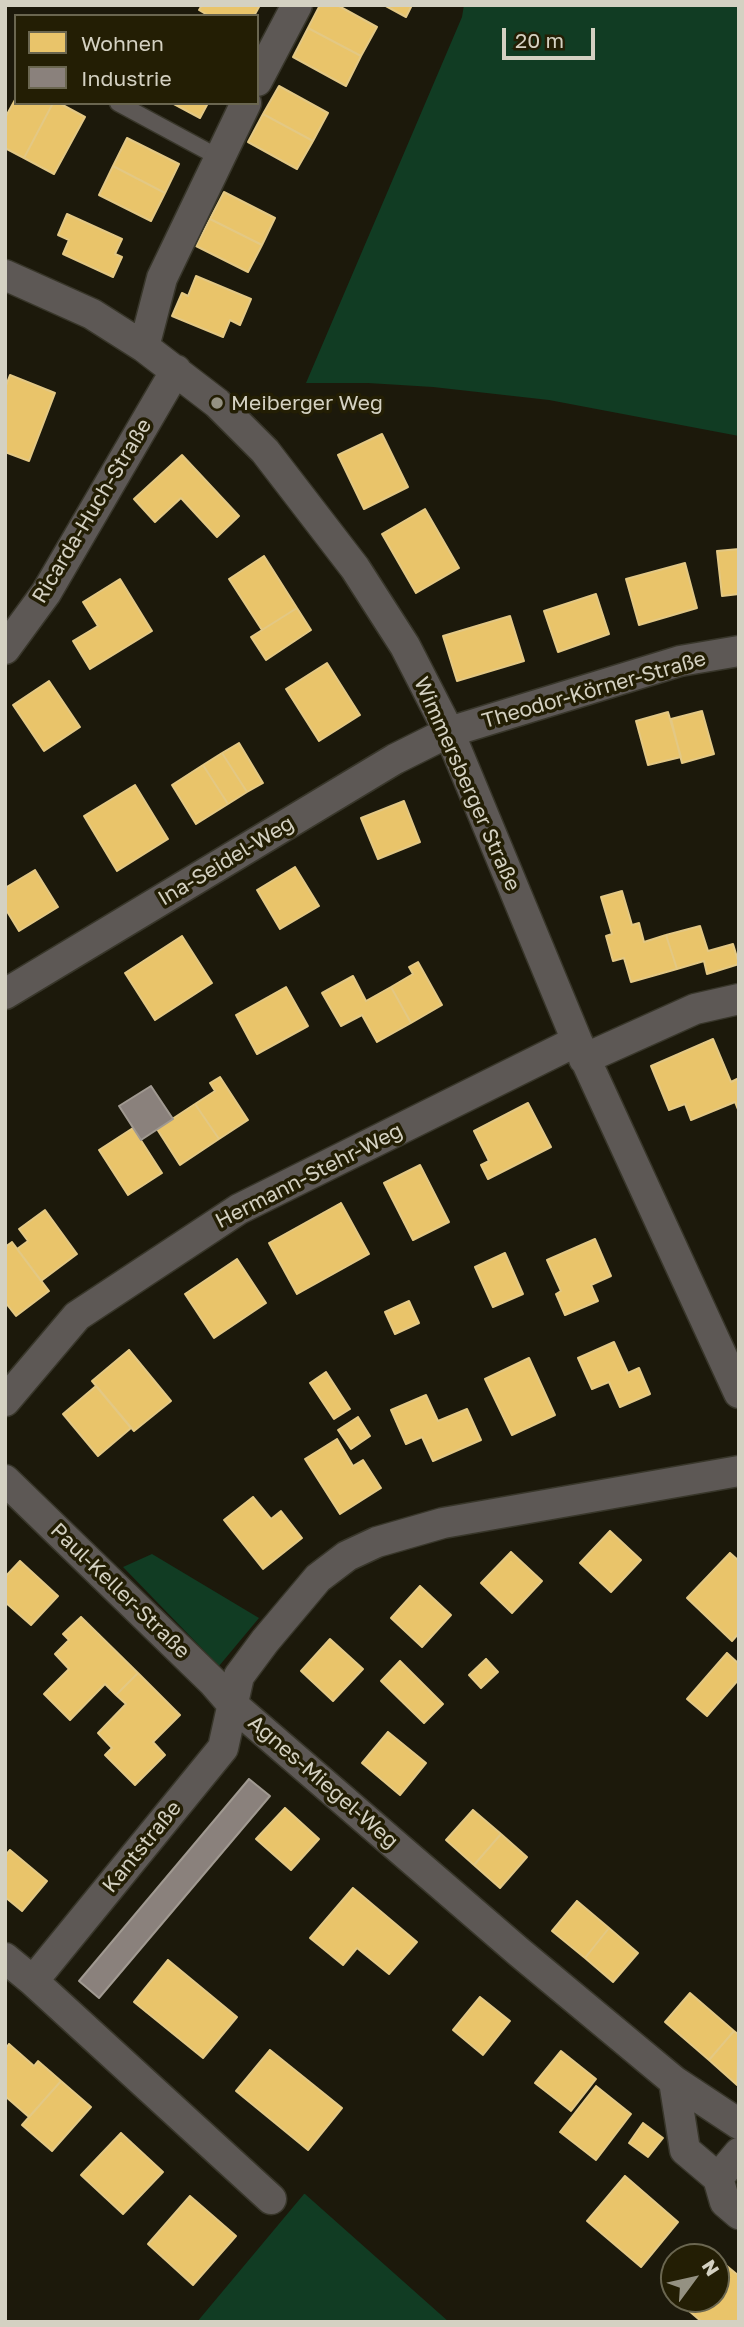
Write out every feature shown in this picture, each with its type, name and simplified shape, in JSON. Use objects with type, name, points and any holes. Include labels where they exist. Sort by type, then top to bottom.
[{"type":"street","points":[[259,77],[297,5]]},
{"type":"street","points":[[144,347],[162,278],[245,105]]},
{"type":"street","name":"Wimmersberger Straße","points":[[5,275],[92,314],[176,370],[265,451],[355,568],[405,646],[449,732],[580,1050],[736,1379]]},
{"type":"street","name":"Ricarda-Huch-Straße","points":[[5,649],[46,593],[176,370]]},
{"type":"street","name":"Theodor-Körner-Straße","points":[[449,732],[680,661],[739,651]]},
{"type":"street","name":"Ina-Seidel-Weg","points":[[5,994],[384,766],[449,732]]},
{"type":"street","name":"Hermann-Stehr-Weg","points":[[5,1401],[78,1316],[239,1209],[580,1050],[695,1009],[739,999]]},
{"type":"street","name":"Agnes-Miegel-Weg","points":[[739,1471],[443,1523],[377,1542],[347,1556],[318,1578],[285,1615],[239,1676],[232,1704],[519,1952],[674,2081],[739,2124]]},
{"type":"street","name":"Paul-Keller-Straße","points":[[5,1480],[213,1682],[232,1704]]},
{"type":"street","name":"Kantstraße","points":[[33,1981],[223,1748],[232,1704]]},
{"type":"street","points":[[5,1958],[271,2199]]},
{"type":"street","points":[[674,2081],[685,2150],[718,2178],[725,2202],[739,2214]]},
{"type":"street","points":[[718,2178],[739,2153]]},
{"type":"lane","points":[[122,105],[218,157]]},
{"type":"green space","points":[[464,5],[739,5],[739,436],[549,400],[433,387],[306,383],[462,17]]},
{"type":"green space","points":[[152,1554],[259,1618],[219,1666],[123,1567]]},
{"type":"green space","points":[[305,2194],[449,2322],[197,2322]]},
{"type":"building: Wohnen","points":[[202,5],[260,5],[255,14],[206,14],[199,10]]},
{"type":"building: Wohnen","points":[[320,5],[337,5],[377,27],[361,56],[308,28]]},
{"type":"building: Wohnen","points":[[384,5],[412,5],[406,17]]},
{"type":"building: Wohnen","points":[[308,28],[361,56],[346,86],[293,57]]},
{"type":"building: Wohnen","points":[[279,86],[328,113],[313,141],[263,114]]},
{"type":"building: Wohnen","points":[[14,102],[14,105],[52,105],[24,158],[5,148],[5,118]]},
{"type":"building: Wohnen","points":[[52,105],[63,105],[85,117],[54,174],[24,158]]},
{"type":"building: Wohnen","points":[[176,105],[207,105],[200,118]]},
{"type":"building: Wohnen","points":[[263,114],[313,141],[297,169],[248,142]]},
{"type":"building: Wohnen","points":[[127,138],[179,164],[165,193],[113,166]]},
{"type":"building: Wohnen","points":[[113,166],[165,193],[151,221],[99,195]]},
{"type":"building: Wohnen","points":[[224,192],[275,218],[262,245],[210,219]]},
{"type":"building: Wohnen","points":[[67,214],[122,239],[115,254],[122,257],[113,277],[63,254],[69,240],[58,235]]},
{"type":"building: Wohnen","points":[[210,219],[262,245],[248,272],[196,246]]},
{"type":"building: Wohnen","points":[[196,276],[251,299],[240,325],[230,320],[223,337],[172,316],[182,293],[188,296]]},
{"type":"building: Wohnen","points":[[10,375],[55,393],[29,461],[5,452],[5,388]]},
{"type":"building: Wohnen","points":[[382,434],[408,487],[364,509],[338,455]]},
{"type":"building: Wohnen","points":[[182,455],[239,516],[217,537],[181,498],[155,522],[134,499]]},
{"type":"building: Wohnen","points":[[425,509],[459,568],[416,593],[382,534]]},
{"type":"building: Wohnen","points":[[739,549],[739,594],[722,596],[717,551]]},
{"type":"building: Wohnen","points":[[264,556],[297,608],[262,630],[229,579]]},
{"type":"building: Wohnen","points":[[685,563],[697,608],[639,625],[626,579]]},
{"type":"building: Wohnen","points":[[120,579],[152,631],[90,669],[73,641],[98,626],[83,602]]},
{"type":"building: Wohnen","points":[[596,594],[609,634],[558,652],[544,611]]},
{"type":"building: Wohnen","points":[[297,608],[311,630],[266,660],[251,637]]},
{"type":"building: Wohnen","points":[[510,616],[524,661],[457,681],[443,636]]},
{"type":"building: Wohnen","points":[[327,663],[360,715],[319,741],[286,689]]},
{"type":"building: Wohnen","points":[[49,681],[80,727],[44,751],[13,705]]},
{"type":"building: Wohnen","points":[[702,711],[714,754],[682,763],[671,719]]},
{"type":"building: Wohnen","points":[[668,712],[681,757],[648,765],[636,721]]},
{"type":"building: Wohnen","points":[[239,743],[263,783],[247,792],[222,753]]},
{"type":"building: Wohnen","points":[[222,753],[247,792],[228,804],[203,765]]},
{"type":"building: Wohnen","points":[[203,765],[228,804],[196,824],[172,785]]},
{"type":"building: Wohnen","points":[[135,785],[168,839],[117,871],[84,816]]},
{"type":"building: Wohnen","points":[[404,801],[420,842],[378,859],[361,818]]},
{"type":"building: Wohnen","points":[[295,867],[319,906],[280,929],[257,890]]},
{"type":"building: Wohnen","points":[[35,870],[58,907],[19,931],[5,908],[5,888]]},
{"type":"building: Wohnen","points":[[622,891],[632,925],[639,923],[644,942],[666,935],[677,969],[631,982],[624,958],[613,961],[606,936],[612,934],[601,897]]},
{"type":"building: Wohnen","points":[[700,926],[708,951],[733,944],[739,964],[707,974],[704,961],[677,969],[666,935]]},
{"type":"building: Wohnen","points":[[182,936],[212,983],[155,1020],[125,973]]},
{"type":"building: Wohnen","points":[[418,962],[442,1005],[411,1023],[391,987],[413,974],[409,967]]},
{"type":"building: Wohnen","points":[[353,976],[366,1001],[391,987],[411,1023],[377,1042],[362,1015],[341,1026],[322,993]]},
{"type":"building: Wohnen","points":[[286,987],[308,1026],[257,1054],[236,1015]]},
{"type":"building: Wohnen","points":[[713,1039],[731,1082],[739,1078],[739,1112],[735,1102],[691,1120],[685,1104],[669,1110],[651,1066]]},
{"type":"building: Wohnen","points":[[220,1077],[248,1120],[219,1139],[195,1104],[215,1091],[210,1083]]},
{"type":"building: Wohnen","points":[[528,1103],[551,1147],[488,1179],[481,1165],[489,1161],[474,1131]]},
{"type":"building: Wohnen","points":[[195,1104],[219,1139],[180,1165],[157,1129]]},
{"type":"building: Wohnen","points":[[133,1128],[162,1173],[128,1195],[99,1150]]},
{"type":"building: Wohnen","points":[[420,1165],[449,1222],[413,1240],[384,1183]]},
{"type":"building: Wohnen","points":[[341,1203],[369,1254],[297,1294],[269,1243]]},
{"type":"building: Wohnen","points":[[45,1210],[77,1254],[41,1281],[17,1249],[28,1241],[19,1229]]},
{"type":"building: Wohnen","points":[[595,1239],[611,1276],[591,1285],[598,1301],[565,1315],[556,1294],[561,1291],[547,1260]]},
{"type":"building: Wohnen","points":[[12,1242],[49,1291],[16,1316],[5,1302],[5,1247]]},
{"type":"building: Wohnen","points":[[505,1253],[523,1294],[493,1307],[475,1267]]},
{"type":"building: Wohnen","points":[[237,1259],[266,1303],[214,1338],[185,1294]]},
{"type":"building: Wohnen","points":[[409,1301],[419,1323],[395,1334],[385,1312]]},
{"type":"building: Wohnen","points":[[614,1342],[628,1373],[639,1368],[650,1394],[620,1407],[609,1382],[592,1389],[578,1358]]},
{"type":"building: Wohnen","points":[[129,1350],[171,1401],[134,1431],[92,1381]]},
{"type":"building: Wohnen","points":[[529,1358],[555,1415],[512,1435],[485,1379]]},
{"type":"building: Wohnen","points":[[326,1372],[350,1409],[334,1419],[310,1383]]},
{"type":"building: Wohnen","points":[[96,1386],[131,1428],[98,1456],[63,1414]]},
{"type":"building: Wohnen","points":[[426,1395],[438,1421],[467,1409],[481,1440],[433,1461],[422,1437],[406,1444],[391,1410]]},
{"type":"building: Wohnen","points":[[358,1417],[370,1436],[351,1449],[338,1430]]},
{"type":"building: Wohnen","points":[[337,1439],[353,1466],[363,1460],[381,1488],[340,1514],[305,1459]]},
{"type":"building: Wohnen","points":[[253,1497],[271,1519],[281,1511],[302,1538],[263,1569],[224,1520]]},
{"type":"building: Wohnen","points":[[610,1531],[641,1560],[611,1592],[580,1563]]},
{"type":"building: Wohnen","points":[[511,1552],[542,1581],[512,1613],[481,1583]]},
{"type":"building: Wohnen","points":[[730,1553],[739,1561],[739,1633],[732,1641],[687,1598]]},
{"type":"building: Wohnen","points":[[20,1561],[58,1596],[31,1625],[5,1602],[5,1577]]},
{"type":"building: Wohnen","points":[[420,1586],[451,1615],[422,1647],[391,1618]]},
{"type":"building: Wohnen","points":[[81,1617],[138,1673],[116,1695],[105,1684],[70,1720],[44,1694],[69,1669],[55,1654],[69,1640],[63,1634]]},
{"type":"building: Wohnen","points":[[330,1639],[363,1669],[333,1701],[301,1671]]},
{"type":"building: Wohnen","points":[[727,1653],[739,1664],[739,1679],[707,1716],[687,1699]]},
{"type":"building: Wohnen","points":[[486,1659],[498,1672],[481,1688],[469,1675]]},
{"type":"building: Wohnen","points":[[400,1661],[443,1704],[424,1723],[381,1681]]},
{"type":"building: Wohnen","points":[[138,1673],[180,1715],[153,1742],[165,1755],[135,1785],[105,1755],[112,1748],[98,1733],[126,1704],[116,1695]]},
{"type":"building: Wohnen","points":[[388,1732],[426,1763],[400,1795],[362,1763]]},
{"type":"building: Wohnen","points":[[285,1808],[319,1839],[291,1870],[256,1839]]},
{"type":"building: Wohnen","points":[[473,1810],[501,1834],[474,1865],[446,1840]]},
{"type":"building: Wohnen","points":[[501,1834],[527,1857],[500,1888],[474,1865]]},
{"type":"building: Wohnen","points":[[10,1850],[47,1881],[22,1911],[5,1897],[5,1856]]},
{"type":"building: Wohnen","points":[[353,1888],[417,1942],[389,1974],[357,1948],[343,1965],[310,1938]]},
{"type":"building: Wohnen","points":[[577,1901],[609,1928],[585,1958],[552,1931]]},
{"type":"building: Wohnen","points":[[609,1928],[638,1953],[613,1982],[585,1958]]},
{"type":"building: Wohnen","points":[[168,1960],[237,2017],[203,2058],[134,2002]]},
{"type":"building: Wohnen","points":[[690,1993],[734,2031],[709,2060],[665,2022]]},
{"type":"building: Wohnen","points":[[480,1997],[510,2021],[483,2055],[453,2030]]},
{"type":"building: Wohnen","points":[[734,2031],[739,2035],[737,2085],[709,2060]]},
{"type":"building: Wohnen","points":[[9,2044],[34,2066],[38,2061],[61,2081],[29,2117],[5,2096],[5,2049]]},
{"type":"building: Wohnen","points":[[270,2050],[342,2108],[308,2150],[236,2091]]},
{"type":"building: Wohnen","points":[[561,2051],[596,2079],[571,2111],[535,2083]]},
{"type":"building: Wohnen","points":[[61,2081],[91,2107],[52,2151],[22,2125]]},
{"type":"building: Wohnen","points":[[596,2086],[631,2114],[596,2160],[560,2132]]},
{"type":"building: Wohnen","points":[[643,2123],[663,2138],[648,2157],[629,2143]]},
{"type":"building: Wohnen","points":[[121,2133],[163,2172],[123,2214],[81,2175]]},
{"type":"building: Wohnen","points":[[625,2176],[678,2222],[641,2267],[587,2221]]},
{"type":"building: Wohnen","points":[[190,2196],[236,2236],[193,2285],[148,2244]]},
{"type":"building: Wohnen","points":[[730,2269],[739,2276],[739,2322],[702,2322],[691,2313],[730,2313]]},
{"type":"building: Industrie","points":[[151,1086],[173,1119],[141,1140],[119,1106]]},
{"type":"building: Industrie","points":[[249,1779],[270,1796],[99,1998],[79,1981]]},
{"type":"place","name":"Meiberger Weg","points":[[217,403]]}]
